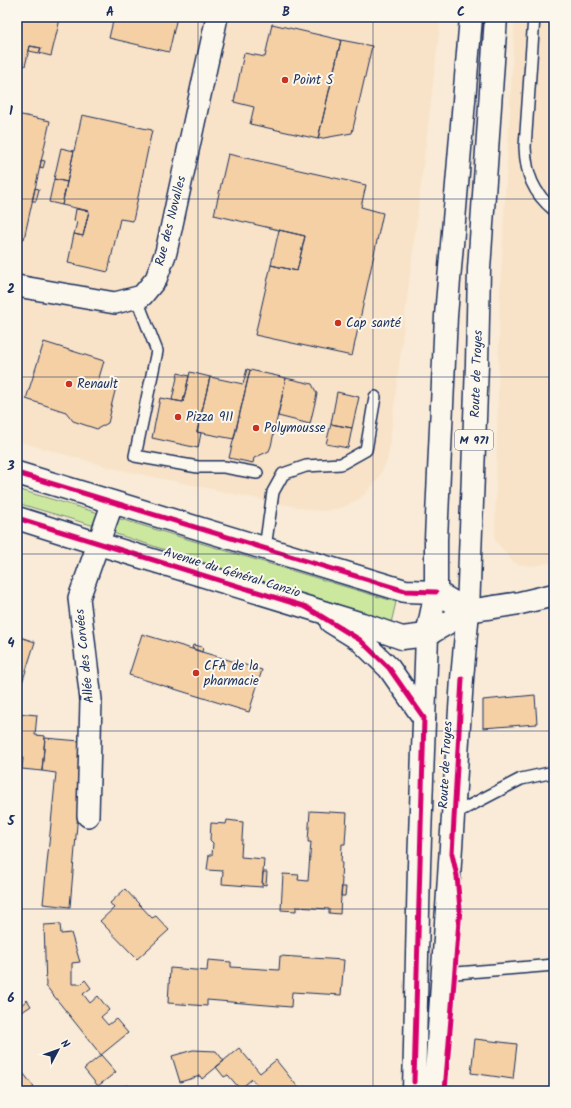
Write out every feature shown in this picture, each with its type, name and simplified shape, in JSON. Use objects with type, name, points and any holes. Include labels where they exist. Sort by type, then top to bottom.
[{"type":"main road","name":"M 971","points":[[414,1091],[427,635],[436,592],[436,539],[446,316],[471,17]]},
{"type":"main road","name":"Route de Troyes","points":[[435,1091],[444,974],[462,678],[462,611],[477,364],[479,269],[496,17]]},
{"type":"main road","points":[[17,473],[405,591],[436,592],[462,611],[520,603],[554,595]]},
{"type":"main road","name":"Avenue du Général Canzio","points":[[17,518],[362,624],[402,638],[427,635],[462,611]]},
{"type":"main road","name":"Avenue du Général Canzio","points":[[306,607],[360,640],[389,668],[424,718]]},
{"type":"street","name":"Rue des Novalles","points":[[17,286],[115,303],[142,296],[156,279],[166,252],[218,17]]},
{"type":"street","name":"Allée des Corvées","points":[[88,816],[91,700],[79,598],[113,502]]},
{"type":"lane","points":[[534,17],[526,163],[531,180],[539,196],[554,210]]},
{"type":"lane","points":[[136,298],[157,351],[135,456],[198,467],[224,467],[257,473]]},
{"type":"lane","points":[[265,548],[274,492],[283,474],[306,466],[341,464],[366,450],[375,397]]},
{"type":"lane","points":[[454,814],[521,779],[554,772]]},
{"type":"lane","points":[[444,974],[554,965]]},
{"type":"shaded area","points":[[17,17],[441,17],[389,450],[387,461],[378,479],[359,499],[341,508],[322,511],[311,510],[116,469],[17,441]]},
{"type":"shaded area","points":[[515,17],[554,17],[554,562],[532,566],[513,562],[495,540],[500,290]]},
{"type":"green space","points":[[17,489],[102,514],[98,527],[17,503]]},
{"type":"green space","points":[[114,517],[396,602],[391,623],[110,532]]},
{"type":"building","points":[[17,17],[70,17],[69,21],[60,19],[51,56],[39,53],[41,48],[30,46],[25,66],[17,65]]},
{"type":"building","points":[[114,17],[177,17],[169,52],[109,38]]},
{"type":"building","name":"Point S","points":[[272,24],[341,40],[318,139],[250,124],[254,107],[234,102],[244,53],[265,57]]},
{"type":"building","points":[[341,40],[372,46],[352,133],[318,139]]},
{"type":"building","points":[[30,46],[41,48],[39,53],[29,51]]},
{"type":"building","points":[[17,114],[50,121],[24,239],[17,238]]},
{"type":"building","points":[[82,115],[152,130],[133,221],[120,219],[108,272],[68,263],[74,234],[83,236],[89,211],[62,205]]},
{"type":"building","points":[[61,148],[74,151],[67,182],[54,179]]},
{"type":"building","points":[[228,154],[366,185],[361,207],[383,213],[352,356],[255,335],[271,265],[297,271],[305,236],[214,215]]},
{"type":"building","points":[[41,160],[45,161],[43,168],[40,167]]},
{"type":"building","points":[[54,179],[67,182],[62,205],[49,202]]},
{"type":"building","points":[[35,188],[39,189],[36,201],[32,201]]},
{"type":"building","points":[[76,209],[89,211],[83,236],[74,234],[77,222],[74,221]]},
{"type":"building","points":[[279,230],[305,236],[297,271],[271,265]]},
{"type":"building","name":"Renault","points":[[44,342],[104,361],[98,381],[116,387],[108,423],[97,429],[73,421],[66,412],[26,399]]},
{"type":"building","points":[[247,369],[250,370],[234,439],[197,432],[210,377],[243,384]]},
{"type":"building","name":"Polymousse","points":[[250,370],[286,378],[271,446],[269,451],[254,458],[253,463],[229,458]]},
{"type":"building","name":"Pizza 911","points":[[190,372],[210,377],[197,432],[201,433],[198,448],[152,438],[160,398],[183,402]]},
{"type":"building","points":[[178,373],[189,376],[183,402],[172,400]]},
{"type":"building","points":[[286,378],[312,384],[317,394],[310,424],[278,416]]},
{"type":"building","points":[[337,392],[359,397],[352,428],[331,424]]},
{"type":"building","points":[[331,424],[352,428],[348,448],[326,444]]},
{"type":"building","name":"CFA de la pharmacie","points":[[142,634],[262,670],[249,712],[129,675]]},
{"type":"building","points":[[17,636],[35,642],[22,683],[17,682]]},
{"type":"building","points":[[193,645],[203,647],[202,652],[192,648]]},
{"type":"building","points":[[535,695],[537,724],[483,728],[483,700]]},
{"type":"building","points":[[17,713],[37,715],[35,735],[45,736],[42,771],[22,769],[23,758],[17,757]]},
{"type":"building","points":[[45,738],[80,741],[81,777],[70,907],[43,904],[56,773],[42,771]]},
{"type":"building","points":[[310,811],[347,813],[345,844],[342,844],[340,914],[329,913],[329,909],[296,907],[296,911],[281,910],[283,874],[299,875],[298,880],[308,881],[311,842],[308,842]]},
{"type":"building","points":[[227,820],[243,822],[241,857],[264,859],[262,887],[222,884],[223,871],[207,870],[209,855],[212,855],[213,843],[210,840],[211,823],[226,824]]},
{"type":"building","points":[[263,872],[267,872],[266,885],[262,884]]},
{"type":"building","points":[[342,887],[346,887],[345,896],[341,896]]},
{"type":"building","points":[[125,889],[152,918],[156,916],[169,930],[137,959],[100,921],[114,908],[110,903]]},
{"type":"building","points":[[60,924],[61,934],[71,933],[80,962],[72,963],[72,984],[81,984],[85,980],[91,988],[83,994],[90,1003],[98,996],[109,1010],[101,1017],[108,1025],[116,1019],[128,1033],[101,1055],[46,986],[44,925]]},
{"type":"building","points":[[280,956],[344,960],[341,995],[292,992],[291,1007],[207,1000],[207,1006],[168,1003],[170,968],[207,971],[208,960],[231,962],[231,967],[279,970]]},
{"type":"building","points":[[27,1000],[31,1006],[22,1012],[19,1007]]},
{"type":"building","points":[[475,1039],[517,1044],[513,1079],[471,1073]]},
{"type":"building","points":[[239,1048],[260,1073],[276,1060],[301,1091],[262,1091],[252,1079],[240,1089],[228,1075],[224,1077],[216,1067]]},
{"type":"building","points":[[193,1050],[216,1051],[224,1061],[202,1079],[200,1076],[180,1082],[172,1056]]},
{"type":"building","points":[[101,1055],[116,1072],[98,1086],[84,1069]]},
{"type":"building","points":[[17,1065],[34,1087],[28,1091],[17,1091]]},
{"type":"building","points":[[127,1085],[131,1091],[123,1091],[121,1089]]},
{"type":"cycle path","points":[[17,473],[405,591],[436,592]]},
{"type":"cycle path","points":[[17,518],[306,607],[360,640],[389,668],[424,718],[414,1082]]},
{"type":"cycle path","points":[[445,1091],[460,909],[457,876],[452,854],[462,679]]},
{"type":"place","name":"Point S","points":[[285,80]]},
{"type":"place","name":"Cap santé","points":[[338,323]]},
{"type":"place","name":"Renault","points":[[69,384]]},
{"type":"place","name":"Pizza 911","points":[[178,417]]},
{"type":"place","name":"Polymousse","points":[[256,428]]},
{"type":"place","name":"CFA de la pharmacie","points":[[196,673]]}]
